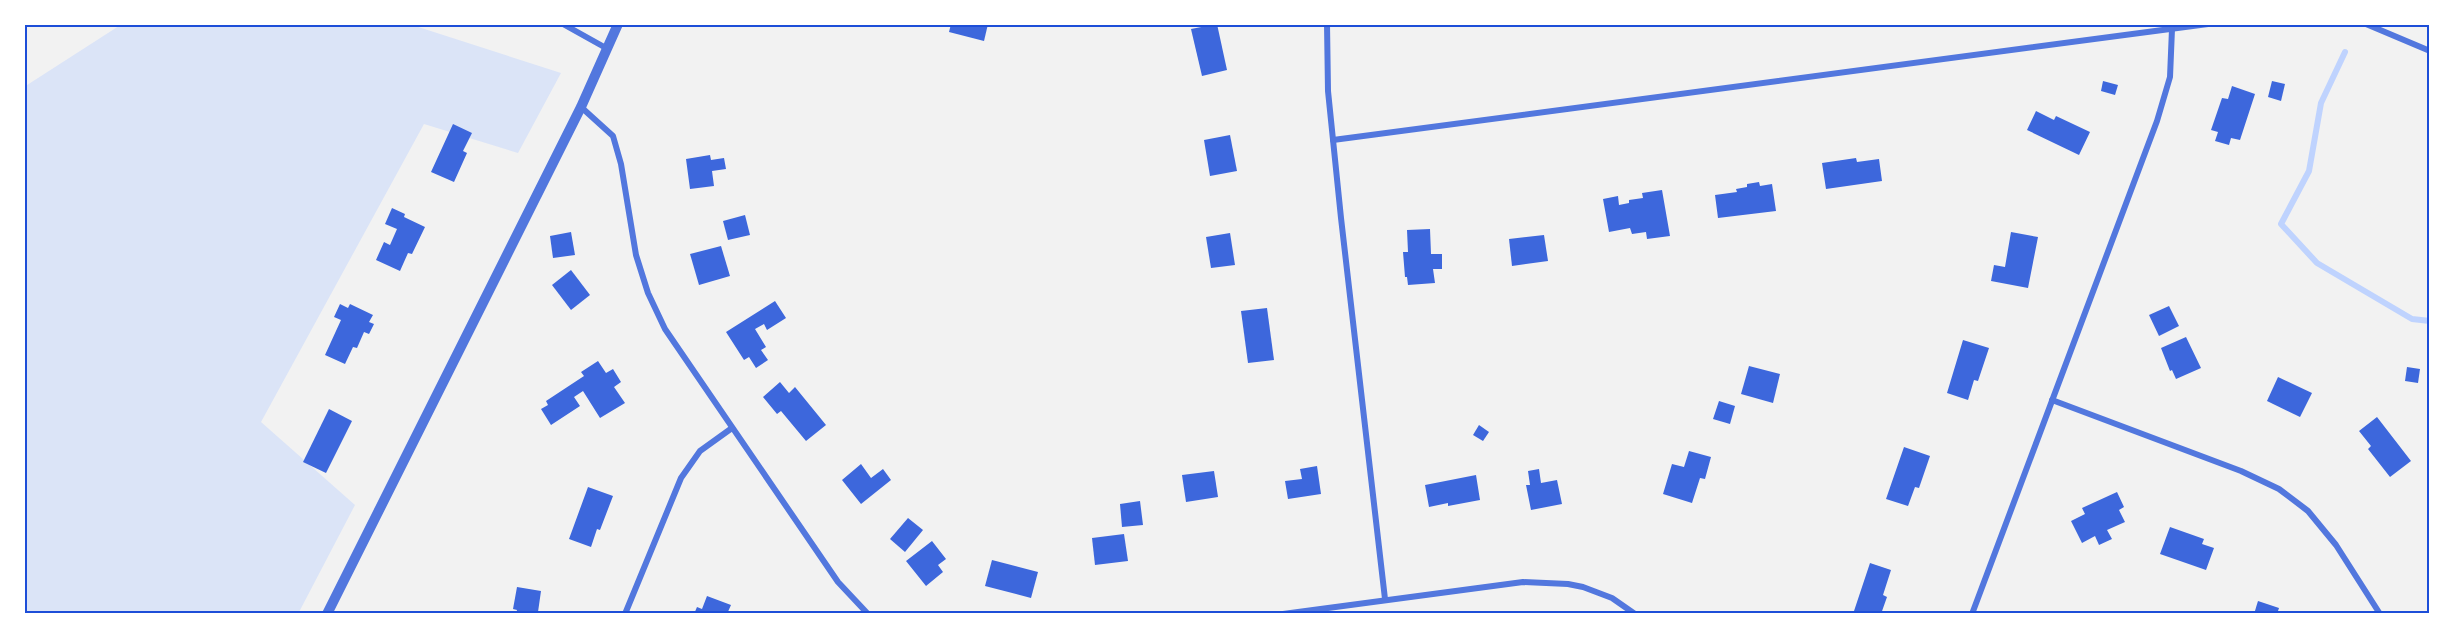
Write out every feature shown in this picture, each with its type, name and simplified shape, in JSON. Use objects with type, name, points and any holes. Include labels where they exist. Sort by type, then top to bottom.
[{"type":"street","points":[[563,24],[606,48]]},
{"type":"street","points":[[327,614],[581,107],[618,24]]},
{"type":"street","points":[[1327,24],[1328,91],[1385,599]]},
{"type":"street","points":[[1333,140],[2208,24]]},
{"type":"street","points":[[2366,24],[2430,51]]},
{"type":"street","points":[[1972,614],[2157,122],[2170,77],[2172,29]]},
{"type":"street","points":[[581,107],[612,136],[621,164],[636,255],[656,311],[678,350],[838,582],[868,614]]},
{"type":"street","points":[[2052,400],[2241,471],[2279,489],[2308,511],[2336,545],[2380,614]]},
{"type":"street","points":[[625,614],[681,478],[700,451],[732,428]]},
{"type":"street","points":[[1283,614],[1523,582],[1568,584],[1597,591],[1635,614]]},
{"type":"shaded area","points":[[122,24],[409,24],[561,73],[518,153],[424,124],[261,422],[355,505],[298,614],[24,614],[24,87]]},
{"type":"building","points":[[951,24],[988,24],[984,41],[949,32]]},
{"type":"building","points":[[1217,24],[1227,70],[1202,76],[1191,29]]},
{"type":"building","points":[[2103,81],[2118,85],[2115,95],[2101,91]]},
{"type":"building","points":[[2272,81],[2285,84],[2281,101],[2268,97]]},
{"type":"building","points":[[2232,86],[2255,94],[2240,140],[2231,138],[2229,145],[2215,141],[2218,132],[2211,130],[2222,98],[2228,99]]},
{"type":"building","points":[[2036,111],[2054,120],[2056,116],[2090,132],[2079,155],[2027,130]]},
{"type":"building","points":[[453,124],[472,133],[463,151],[467,153],[454,182],[431,172]]},
{"type":"building","points":[[1230,135],[1237,171],[1210,176],[1204,140]]},
{"type":"building","points":[[710,155],[711,160],[724,158],[726,169],[712,171],[714,186],[690,189],[686,159]]},
{"type":"building","points":[[1856,158],[1857,162],[1879,159],[1882,181],[1826,189],[1822,163]]},
{"type":"building","points":[[1759,182],[1760,186],[1772,184],[1776,211],[1718,218],[1715,195],[1737,192],[1736,189],[1747,187],[1747,184]]},
{"type":"building","points":[[1662,190],[1670,236],[1647,239],[1646,232],[1632,234],[1630,228],[1609,232],[1603,199],[1618,196],[1619,205],[1629,203],[1629,200],[1643,198],[1642,193]]},
{"type":"building","points":[[392,208],[405,214],[404,217],[425,227],[412,254],[408,253],[400,271],[376,260],[384,242],[390,245],[397,229],[385,224]]},
{"type":"building","points":[[745,215],[750,235],[728,240],[723,221]]},
{"type":"building","points":[[1430,229],[1431,254],[1442,254],[1442,269],[1433,269],[1435,283],[1408,285],[1403,252],[1408,252],[1407,230]]},
{"type":"building","points":[[571,232],[575,255],[553,258],[550,236]]},
{"type":"building","points":[[2011,232],[2038,237],[2028,288],[1991,281],[1994,265],[2005,267]]},
{"type":"building","points":[[1230,233],[1235,265],[1211,268],[1206,237]]},
{"type":"building","points":[[1544,235],[1548,261],[1512,266],[1509,239]]},
{"type":"building","points":[[721,246],[730,276],[699,285],[690,254]]},
{"type":"building","points":[[571,270],[590,295],[571,310],[552,285]]},
{"type":"building","points":[[775,301],[786,318],[767,330],[764,324],[755,329],[766,347],[761,350],[768,360],[756,368],[749,357],[744,360],[726,332]]},
{"type":"building","points":[[340,304],[348,308],[350,304],[373,315],[369,322],[374,324],[369,334],[364,332],[357,348],[353,347],[345,364],[325,355],[341,320],[334,317]]},
{"type":"building","points":[[2169,306],[2179,326],[2159,336],[2149,315]]},
{"type":"building","points":[[1267,308],[1274,360],[1248,363],[1241,311]]},
{"type":"building","points":[[2186,337],[2201,368],[2176,379],[2172,370],[2170,371],[2161,348]]},
{"type":"building","points":[[1963,340],[1989,348],[1978,381],[1974,380],[1968,400],[1947,393]]},
{"type":"building","points":[[598,361],[606,373],[613,369],[621,382],[614,387],[625,403],[600,418],[583,391],[574,397],[580,406],[551,425],[541,409],[548,405],[546,401],[584,376],[581,372]]},
{"type":"building","points":[[1749,366],[1780,374],[1773,403],[1741,394]]},
{"type":"building","points":[[2407,367],[2420,369],[2418,383],[2405,381]]},
{"type":"building","points":[[2278,377],[2312,393],[2300,417],[2267,401]]},
{"type":"building","points":[[780,382],[789,393],[795,387],[826,425],[806,441],[781,411],[777,414],[763,397]]},
{"type":"building","points":[[1719,401],[1735,406],[1730,424],[1713,419]]},
{"type":"building","points":[[329,409],[352,421],[326,473],[303,462]]},
{"type":"building","points":[[2377,417],[2411,461],[2390,477],[2368,449],[2371,446],[2359,431]]},
{"type":"building","points":[[1479,425],[1489,432],[1483,441],[1473,435]]},
{"type":"building","points":[[1904,447],[1930,456],[1919,488],[1915,487],[1908,506],[1886,499]]},
{"type":"building","points":[[1689,451],[1711,457],[1705,479],[1700,478],[1692,503],[1663,494],[1672,464],[1684,467]]},
{"type":"building","points":[[861,464],[871,478],[883,469],[891,480],[861,504],[842,480]]},
{"type":"building","points":[[1317,466],[1321,494],[1288,499],[1285,481],[1302,479],[1300,469]]},
{"type":"building","points":[[1539,469],[1541,483],[1557,480],[1562,504],[1531,510],[1526,485],[1530,485],[1528,471]]},
{"type":"building","points":[[1214,471],[1218,497],[1186,502],[1182,475]]},
{"type":"building","points":[[1476,475],[1480,500],[1429,507],[1425,485]]},
{"type":"building","points":[[588,487],[613,496],[591,547],[569,539]]},
{"type":"building","points":[[2117,492],[2124,507],[2119,510],[2125,522],[2107,530],[2112,539],[2099,545],[2095,536],[2082,543],[2071,521],[2085,514],[2082,508]]},
{"type":"building","points":[[1140,501],[1143,525],[1122,527],[1120,504]]},
{"type":"building","points":[[908,518],[923,530],[905,552],[890,539]]},
{"type":"building","points":[[2170,527],[2204,539],[2202,544],[2214,548],[2206,570],[2160,554]]},
{"type":"building","points":[[1124,534],[1128,561],[1095,565],[1092,538]]},
{"type":"building","points":[[932,541],[946,559],[938,565],[943,572],[926,586],[906,561]]},
{"type":"building","points":[[992,560],[1038,572],[1031,598],[985,586]]},
{"type":"building","points":[[1870,563],[1891,570],[1883,595],[1887,597],[1881,614],[1853,614]]},
{"type":"building","points":[[517,587],[541,591],[538,612],[545,614],[516,614],[517,610],[513,609]]},
{"type":"building","points":[[707,596],[731,605],[727,614],[694,614],[697,607],[702,609]]},
{"type":"building","points":[[2258,601],[2279,608],[2277,614],[2254,614]]},
{"type":"waterway","points":[[2345,52],[2321,103],[2309,171],[2281,224],[2317,263],[2412,319],[2430,321]]}]
